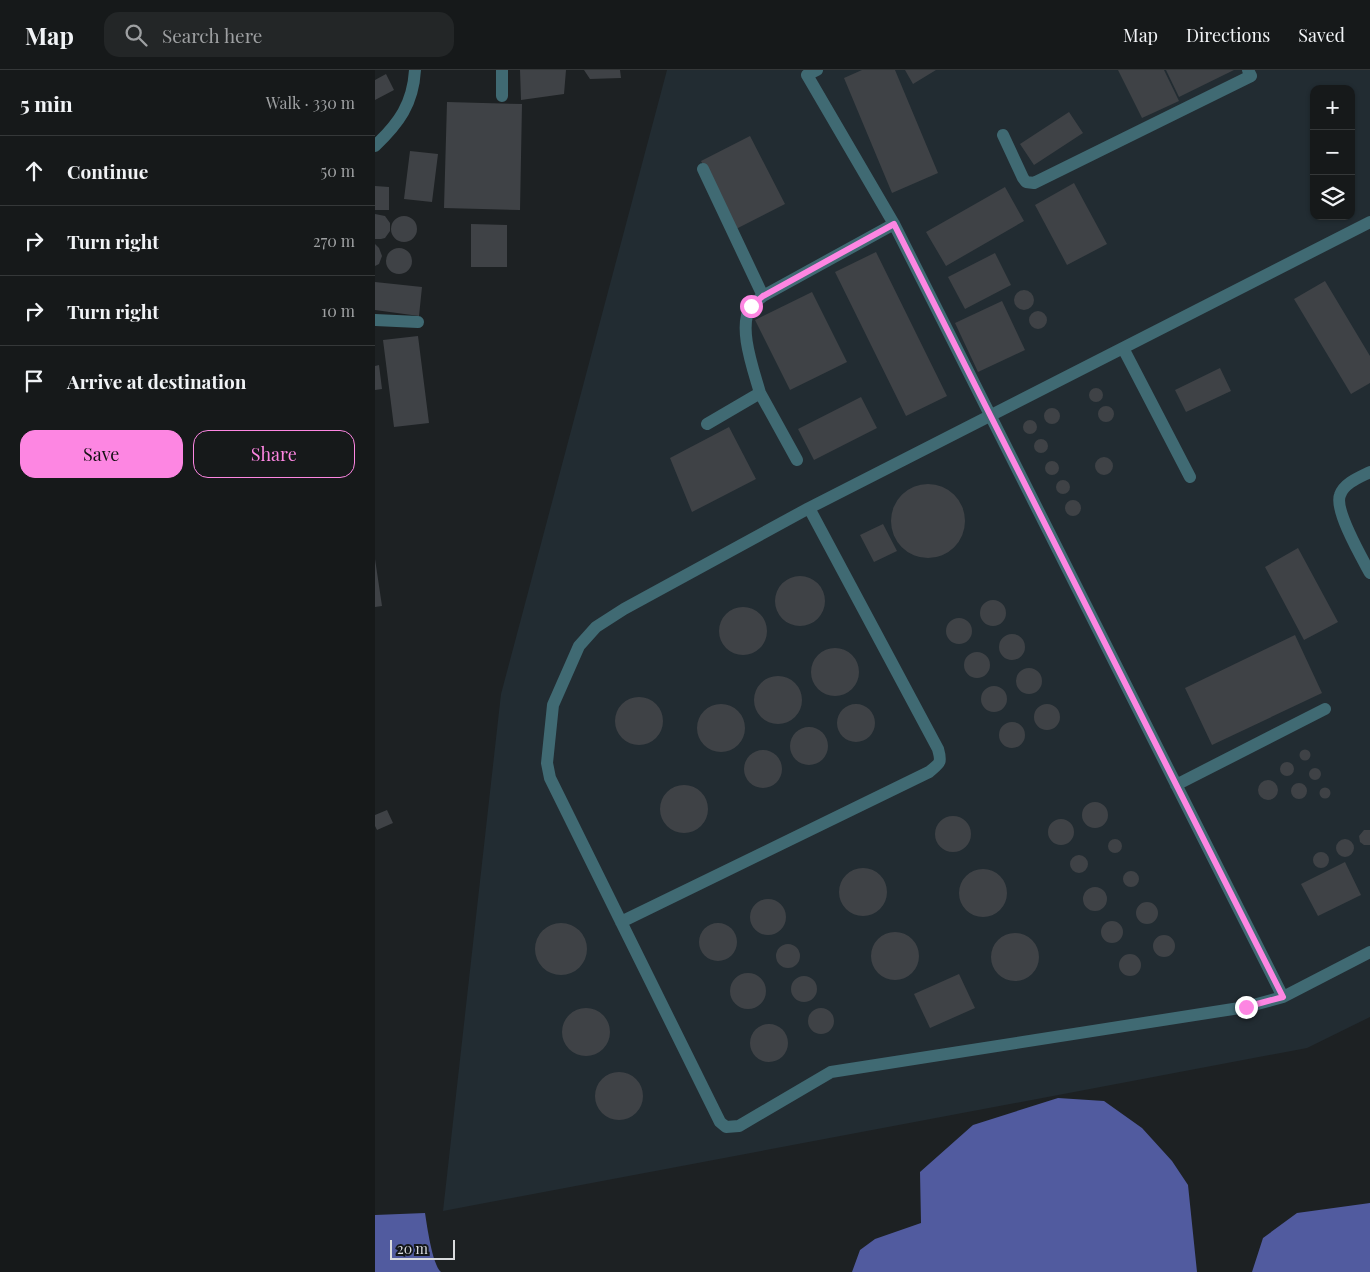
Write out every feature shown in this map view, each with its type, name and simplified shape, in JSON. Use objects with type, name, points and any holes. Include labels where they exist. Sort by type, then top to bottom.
[{"type":"street","points":[[375,146],[391,131],[400,118],[414,86],[415,70]]},
{"type":"street","points":[[502,70],[502,96]]},
{"type":"street","points":[[809,72],[894,224],[1283,997]]},
{"type":"street","points":[[1003,135],[1023,178],[1026,182],[1034,183],[1254,72]]},
{"type":"street","points":[[703,169],[763,296]]},
{"type":"street","points":[[1370,222],[809,508],[624,609],[596,627],[579,646],[553,705],[547,763],[550,778],[720,1122],[726,1127],[739,1126],[831,1072],[1246,1007],[1283,997],[1370,952]]},
{"type":"street","points":[[797,460],[760,392],[746,335],[747,316],[751,306],[763,296],[894,224]]},
{"type":"street","points":[[375,320],[418,322]]},
{"type":"street","points":[[1123,348],[1190,477]]},
{"type":"street","points":[[707,424],[760,392]]},
{"type":"street","points":[[1370,472],[1349,482],[1340,495],[1339,508],[1370,573]]},
{"type":"street","points":[[621,922],[920,777],[939,764],[941,760],[938,748],[809,508]]},
{"type":"street","points":[[1176,785],[1325,709]]},
{"type":"shaded area","points":[[667,70],[1370,70],[1370,1017],[1307,1048],[443,1211],[501,694]]},
{"type":"water","points":[[1058,1098],[1104,1101],[1142,1128],[1172,1161],[1188,1185],[1197,1272],[852,1272],[860,1250],[875,1239],[921,1223],[920,1172],[973,1125]]},
{"type":"water","points":[[1370,1203],[1370,1272],[1252,1272],[1263,1238],[1297,1213]]},
{"type":"water","points":[[425,1213],[435,1261],[441,1272],[375,1272],[375,1215]]},
{"type":"building","points":[[520,70],[566,70],[564,94],[521,100]]},
{"type":"building","points":[[584,70],[620,70],[621,78],[590,79]]},
{"type":"building","points":[[862,70],[895,70],[938,173],[892,193],[844,78]]},
{"type":"building","points":[[905,70],[936,70],[913,84]]},
{"type":"building","points":[[1118,70],[1164,70],[1179,101],[1142,118]]},
{"type":"building","points":[[1166,70],[1234,70],[1179,97]]},
{"type":"building","points":[[386,74],[394,90],[375,100],[375,80]]},
{"type":"building","points":[[447,102],[522,104],[520,210],[444,208]]},
{"type":"building","points":[[1069,112],[1083,133],[1034,165],[1020,144]]},
{"type":"building","points":[[750,136],[785,204],[736,229],[701,161]]},
{"type":"building","points":[[410,151],[438,154],[432,202],[404,199]]},
{"type":"building","points":[[1074,183],[1107,244],[1067,265],[1035,205]]},
{"type":"building","points":[[375,186],[389,187],[389,210],[375,210]]},
{"type":"building","points":[[1005,187],[1024,221],[946,266],[926,232]]},
{"type":"building","points":[[375,214],[385,216],[390,223],[390,231],[385,238],[375,239]]},
{"type":"building","points":[[404,216],[413,220],[417,229],[413,238],[404,242],[395,238],[391,229],[395,220]]},
{"type":"building","points":[[471,224],[507,225],[507,267],[471,267]]},
{"type":"building","points":[[375,244],[382,256],[379,264],[375,266]]},
{"type":"building","points":[[399,248],[408,252],[412,261],[408,270],[399,274],[390,270],[386,261],[390,252]]},
{"type":"building","points":[[876,252],[947,396],[906,416],[835,272]]},
{"type":"building","points":[[995,253],[1011,285],[965,309],[948,277]]},
{"type":"building","points":[[1325,281],[1370,356],[1370,383],[1351,394],[1294,299]]},
{"type":"building","points":[[375,282],[422,287],[419,316],[375,310]]},
{"type":"building","points":[[1024,290],[1031,293],[1034,300],[1031,307],[1024,310],[1017,307],[1014,300],[1017,293]]},
{"type":"building","points":[[812,292],[847,362],[790,390],[755,320]]},
{"type":"building","points":[[1002,301],[1025,350],[978,372],[955,323]]},
{"type":"building","points":[[1038,311],[1044,314],[1047,320],[1044,326],[1038,329],[1032,326],[1029,320],[1032,314]]},
{"type":"building","points":[[418,336],[429,423],[394,427],[383,340]]},
{"type":"building","points":[[379,365],[382,389],[375,390],[375,366]]},
{"type":"building","points":[[1220,368],[1231,391],[1186,412],[1175,390]]},
{"type":"building","points":[[1093,388],[1099,388],[1103,395],[1099,402],[1093,402],[1089,398],[1089,392]]},
{"type":"building","points":[[861,397],[877,428],[814,460],[798,429]]},
{"type":"building","points":[[1106,406],[1112,408],[1114,414],[1112,420],[1106,422],[1100,420],[1098,414],[1100,408]]},
{"type":"building","points":[[1049,408],[1055,408],[1060,413],[1058,422],[1049,424],[1044,419],[1044,413]]},
{"type":"building","points":[[1030,420],[1035,422],[1037,427],[1035,432],[1030,434],[1025,432],[1023,427],[1025,422]]},
{"type":"building","points":[[729,427],[756,479],[692,512],[670,458]]},
{"type":"building","points":[[1038,439],[1044,439],[1048,446],[1044,453],[1038,453],[1034,449],[1034,443]]},
{"type":"building","points":[[1104,457],[1110,460],[1113,466],[1110,472],[1104,475],[1098,472],[1095,466],[1098,460]]},
{"type":"building","points":[[1052,461],[1057,463],[1059,468],[1057,473],[1052,475],[1047,473],[1045,468],[1047,463]]},
{"type":"building","points":[[1060,480],[1066,480],[1070,487],[1066,494],[1060,494],[1056,490],[1056,484]]},
{"type":"building","points":[[928,484],[949,490],[959,500],[965,521],[959,542],[949,552],[928,558],[907,552],[897,542],[891,521],[897,500],[907,490]]},
{"type":"building","points":[[1073,500],[1079,502],[1081,508],[1079,514],[1073,516],[1067,514],[1065,508],[1067,502]]},
{"type":"building","points":[[883,524],[897,551],[874,562],[860,535]]},
{"type":"building","points":[[1298,548],[1338,622],[1304,640],[1265,567]]},
{"type":"building","points":[[375,559],[382,606],[375,607]]},
{"type":"building","points":[[795,576],[805,576],[818,583],[825,596],[825,606],[818,619],[805,626],[795,626],[786,622],[779,615],[775,606],[775,596],[779,587],[786,580]]},
{"type":"building","points":[[993,600],[1002,604],[1006,613],[1002,622],[993,626],[984,622],[980,613],[984,604]]},
{"type":"building","points":[[738,607],[748,607],[757,611],[763,617],[767,631],[763,645],[757,651],[748,655],[738,655],[729,651],[723,645],[719,636],[719,626],[723,617],[729,611]]},
{"type":"building","points":[[959,618],[968,622],[972,631],[968,640],[959,644],[950,640],[946,631],[950,622]]},
{"type":"building","points":[[1012,634],[1021,638],[1025,647],[1021,656],[1012,660],[1003,656],[999,647],[1003,638]]},
{"type":"building","points":[[1295,635],[1322,693],[1212,745],[1185,688]]},
{"type":"building","points":[[830,648],[840,648],[849,652],[855,658],[858,663],[858,681],[849,692],[840,696],[830,696],[821,692],[815,686],[811,677],[811,667],[815,658],[821,652]]},
{"type":"building","points":[[977,652],[986,656],[990,665],[986,674],[977,678],[968,674],[964,665],[968,656]]},
{"type":"building","points":[[1029,668],[1038,672],[1042,681],[1038,690],[1029,694],[1020,690],[1016,681],[1020,672]]},
{"type":"building","points":[[773,676],[783,676],[792,680],[798,686],[801,691],[801,709],[792,720],[783,724],[773,724],[764,720],[758,714],[754,705],[754,695],[758,686],[764,680]]},
{"type":"building","points":[[994,686],[1003,690],[1007,699],[1003,708],[994,712],[985,708],[981,699],[985,690]]},
{"type":"building","points":[[634,697],[644,697],[653,701],[659,707],[662,712],[662,730],[653,741],[644,745],[634,745],[625,741],[619,735],[615,726],[615,716],[619,707],[625,701]]},
{"type":"building","points":[[716,704],[726,704],[735,708],[741,714],[745,728],[741,742],[735,748],[726,752],[716,752],[707,748],[701,742],[697,733],[697,723],[701,714],[707,708]]},
{"type":"building","points":[[856,704],[869,710],[875,723],[869,736],[856,742],[843,736],[837,723],[843,710]]},
{"type":"building","points":[[1047,704],[1056,708],[1060,717],[1056,726],[1047,730],[1038,726],[1034,717],[1038,708]]},
{"type":"building","points":[[1012,722],[1021,726],[1025,735],[1021,744],[1012,748],[1003,744],[999,735],[1003,726]]},
{"type":"building","points":[[809,727],[822,733],[828,746],[822,759],[809,765],[796,759],[790,746],[796,733]]},
{"type":"building","points":[[1305,749],[1311,755],[1305,761],[1299,755]]},
{"type":"building","points":[[763,750],[776,756],[782,769],[776,782],[763,788],[750,782],[744,769],[750,756]]},
{"type":"building","points":[[1284,762],[1290,762],[1294,769],[1290,776],[1284,776],[1280,772],[1280,766]]},
{"type":"building","points":[[1313,768],[1317,768],[1321,774],[1317,780],[1313,780],[1309,776],[1309,772]]},
{"type":"building","points":[[1268,780],[1275,783],[1278,790],[1275,797],[1268,800],[1261,797],[1258,790],[1261,783]]},
{"type":"building","points":[[1299,783],[1305,785],[1307,791],[1305,797],[1299,799],[1293,797],[1291,791],[1293,785]]},
{"type":"building","points":[[679,785],[689,785],[698,789],[704,795],[707,800],[707,818],[698,829],[689,833],[679,833],[670,829],[664,823],[660,814],[660,804],[664,795],[670,789]]},
{"type":"building","points":[[1323,788],[1327,788],[1330,793],[1329,797],[1323,798],[1320,795],[1320,791]]},
{"type":"building","points":[[1095,802],[1104,806],[1108,815],[1104,824],[1095,828],[1086,824],[1082,815],[1086,806]]},
{"type":"building","points":[[387,810],[393,823],[377,830],[375,815]]},
{"type":"building","points":[[953,816],[960,817],[966,821],[970,827],[970,841],[966,847],[960,851],[953,852],[946,851],[940,847],[936,841],[935,834],[936,827],[940,821],[946,817]]},
{"type":"building","points":[[1061,819],[1070,823],[1074,832],[1070,841],[1061,845],[1052,841],[1048,832],[1052,823]]},
{"type":"building","points":[[1364,830],[1370,830],[1370,845],[1364,845],[1360,842],[1359,836]]},
{"type":"building","points":[[1112,839],[1118,839],[1122,846],[1118,853],[1112,853],[1108,849],[1108,843]]},
{"type":"building","points":[[1345,839],[1351,842],[1354,848],[1351,854],[1345,857],[1339,854],[1336,848],[1339,842]]},
{"type":"building","points":[[1321,852],[1327,854],[1329,860],[1327,866],[1321,868],[1315,866],[1313,860],[1315,854]]},
{"type":"building","points":[[1075,855],[1083,855],[1088,860],[1086,871],[1075,873],[1070,868],[1070,860]]},
{"type":"building","points":[[1345,862],[1361,895],[1318,916],[1301,884]]},
{"type":"building","points":[[858,868],[868,868],[880,875],[887,887],[887,897],[880,909],[868,916],[858,916],[850,912],[843,905],[839,897],[839,887],[843,879],[850,872]]},
{"type":"building","points":[[978,869],[988,869],[1000,876],[1007,888],[1007,898],[1000,910],[988,917],[978,917],[970,913],[963,906],[959,898],[959,888],[963,880],[970,873]]},
{"type":"building","points":[[1128,871],[1134,871],[1139,876],[1137,885],[1128,887],[1123,882],[1123,876]]},
{"type":"building","points":[[1095,887],[1104,890],[1107,899],[1104,908],[1095,911],[1086,908],[1083,899],[1086,890]]},
{"type":"building","points":[[768,899],[775,900],[781,904],[785,910],[785,924],[781,930],[775,934],[768,935],[761,934],[755,930],[751,924],[750,917],[751,910],[755,904],[761,900]]},
{"type":"building","points":[[1143,902],[1151,902],[1158,909],[1158,917],[1151,924],[1143,924],[1136,917],[1136,909]]},
{"type":"building","points":[[1108,921],[1116,921],[1123,928],[1123,936],[1116,943],[1108,943],[1101,936],[1101,928]]},
{"type":"building","points":[[561,923],[571,925],[579,931],[585,939],[587,949],[585,959],[579,967],[571,973],[561,975],[551,973],[543,967],[537,959],[535,949],[537,939],[543,931],[551,925]]},
{"type":"building","points":[[718,923],[731,929],[737,942],[731,955],[718,961],[705,955],[699,942],[705,929]]},
{"type":"building","points":[[890,932],[900,932],[912,939],[919,951],[919,961],[912,973],[900,980],[890,980],[882,976],[875,969],[871,961],[871,951],[875,943],[882,936]]},
{"type":"building","points":[[1010,933],[1020,933],[1032,940],[1039,952],[1039,962],[1032,974],[1020,981],[1010,981],[1002,977],[995,970],[991,962],[991,952],[995,944],[1002,937]]},
{"type":"building","points":[[1160,935],[1168,935],[1175,942],[1175,950],[1168,957],[1160,957],[1153,950],[1153,942]]},
{"type":"building","points":[[788,944],[797,947],[800,956],[797,965],[788,968],[779,965],[776,956],[779,947]]},
{"type":"building","points":[[1126,954],[1134,954],[1141,961],[1141,969],[1134,976],[1126,976],[1119,969],[1119,961]]},
{"type":"building","points":[[748,973],[755,974],[761,978],[765,984],[765,998],[761,1004],[755,1008],[748,1009],[741,1008],[735,1004],[731,998],[730,991],[731,984],[735,978],[741,974]]},
{"type":"building","points":[[959,974],[975,1008],[930,1028],[914,994]]},
{"type":"building","points":[[804,976],[813,980],[817,989],[813,998],[804,1002],[795,998],[791,989],[795,980]]},
{"type":"building","points":[[581,1008],[591,1008],[600,1012],[606,1018],[610,1032],[606,1046],[600,1052],[591,1056],[581,1056],[572,1052],[566,1046],[562,1037],[562,1027],[566,1018],[572,1012]]},
{"type":"building","points":[[821,1008],[830,1012],[834,1021],[830,1030],[821,1034],[812,1030],[808,1021],[812,1012]]},
{"type":"building","points":[[769,1024],[782,1030],[788,1043],[782,1056],[769,1062],[756,1056],[750,1043],[756,1030]]},
{"type":"building","points":[[614,1072],[624,1072],[633,1076],[639,1082],[642,1087],[642,1105],[633,1116],[624,1120],[614,1120],[605,1116],[599,1110],[595,1101],[595,1091],[599,1082],[605,1076]]},
{"type":"route","points":[[751,306],[763,296],[894,224],[1283,997],[1246,1007]]}]
